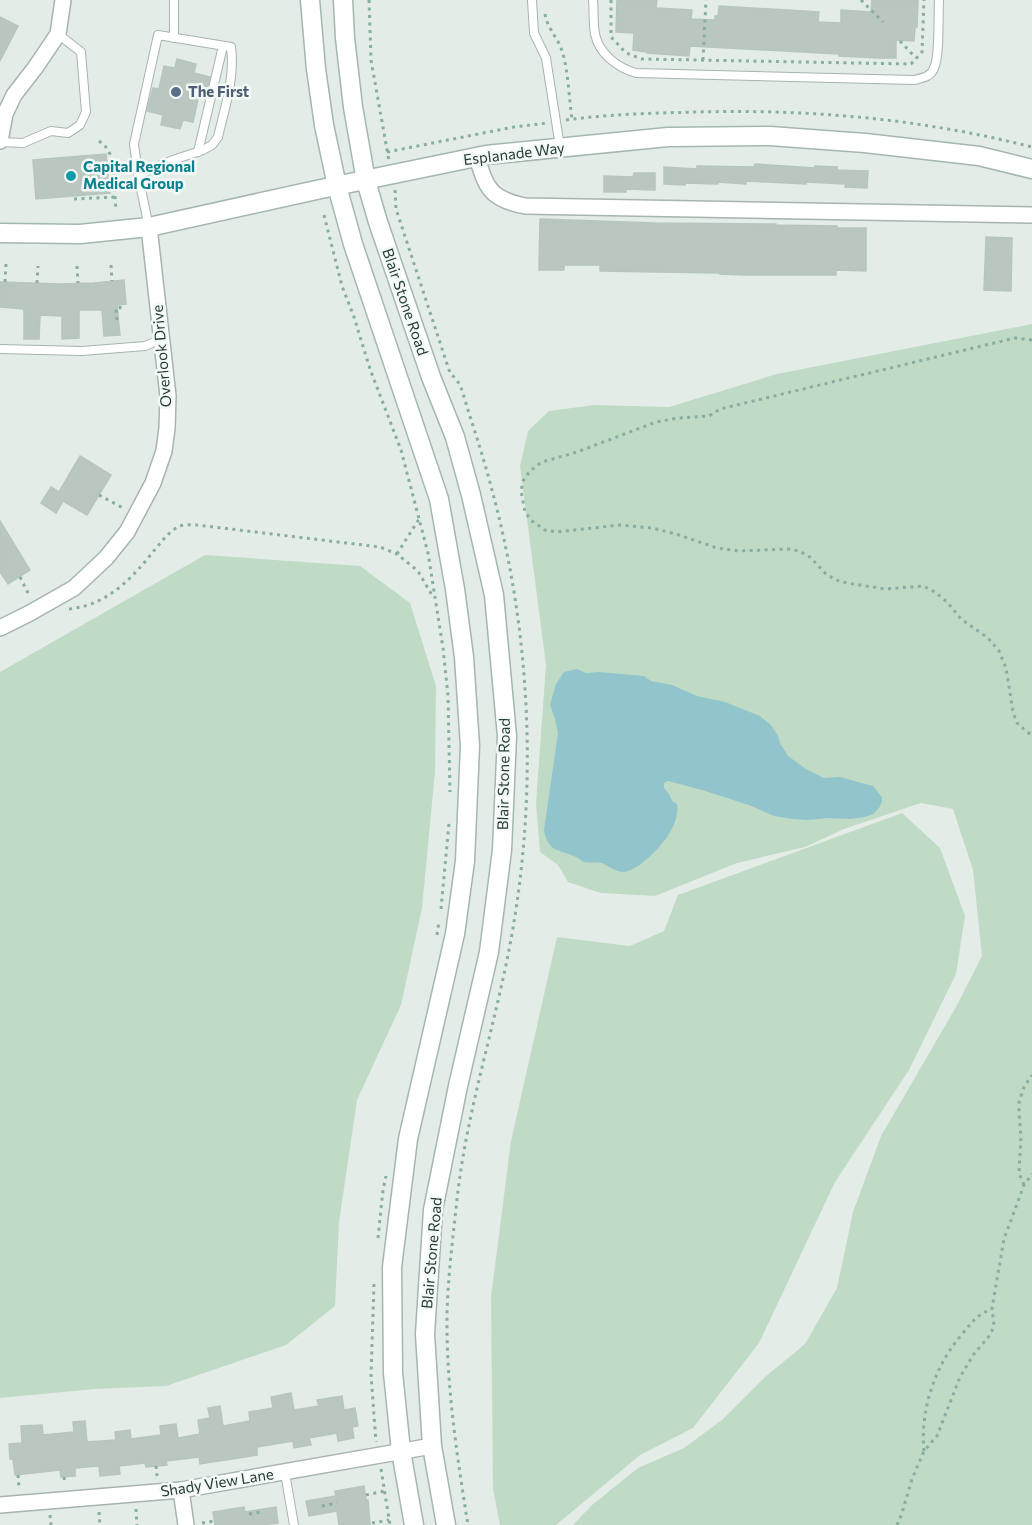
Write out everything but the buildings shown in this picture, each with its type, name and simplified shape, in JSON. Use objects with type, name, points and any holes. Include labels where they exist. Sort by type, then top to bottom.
[{"type":"street","points":[[0,141],[5,114],[14,95],[58,34],[63,0]]},
{"type":"street","name":"Blair Stone Road","points":[[310,0],[324,125],[337,186],[353,244],[439,499],[464,657],[470,746],[465,861],[455,934],[408,1139],[392,1267],[393,1373],[401,1451],[414,1525]]},
{"type":"street","points":[[331,0],[344,22]]},
{"type":"street","name":"Blair Stone Road","points":[[343,0],[353,107],[366,181],[431,377],[454,437],[471,495],[494,595],[507,736],[502,850],[489,952],[458,1086],[433,1210],[425,1334],[432,1446],[446,1525]]},
{"type":"street","name":"Esplanade Way","points":[[0,233],[80,234],[149,227],[486,155],[668,137],[770,136],[865,143],[980,156],[1032,169]]},
{"type":"street","points":[[477,157],[483,179],[491,191],[509,203],[525,206],[1032,215]]},
{"type":"street","name":"Overlook Drive","points":[[0,628],[74,588],[106,558],[127,532],[153,483],[164,451],[168,396],[149,227]]},
{"type":"street","name":"Shady View Lane","points":[[0,1505],[181,1490],[285,1473],[377,1447],[401,1451],[432,1446]]},
{"type":"street","points":[[181,1490],[194,1524]]},
{"type":"lane","points":[[174,0],[174,38]]},
{"type":"lane","points":[[532,0],[534,33],[546,58],[560,149]]},
{"type":"lane","points":[[593,0],[595,36],[602,51],[613,62],[636,73],[914,80],[924,78],[934,69],[937,55],[939,0]]},
{"type":"lane","points":[[0,141],[23,143],[51,131],[68,133],[80,125],[86,112],[81,52],[58,34]]},
{"type":"lane","points":[[149,227],[134,144],[158,35],[227,47]]},
{"type":"lane","points":[[138,175],[198,152],[212,145],[218,137],[232,77],[233,62],[227,47]]},
{"type":"lane","points":[[198,152],[227,47]]},
{"type":"lane","points":[[0,349],[82,351],[145,346],[162,339]]},
{"type":"lane","points":[[285,1473],[294,1525]]},
{"type":"path","points":[[610,0],[611,37],[626,53],[642,58],[911,64],[922,52],[924,0]]},
{"type":"path","points":[[703,60],[706,0]]},
{"type":"path","points":[[861,0],[883,22]]},
{"type":"path","points":[[545,9],[551,32],[561,48],[572,120]]},
{"type":"path","points":[[900,41],[916,58]]},
{"type":"path","points":[[99,141],[112,158],[116,210]]},
{"type":"path","points":[[74,200],[115,197]]},
{"type":"path","points":[[324,214],[342,286],[401,450],[428,553],[448,696],[450,797]]},
{"type":"path","points":[[5,282],[6,264]]},
{"type":"path","points":[[111,265],[112,281]]},
{"type":"path","points":[[37,283],[38,266]]},
{"type":"path","points":[[77,266],[78,283]]},
{"type":"path","points":[[117,320],[116,308],[120,308],[120,305]]},
{"type":"path","points":[[1032,340],[1015,338],[720,409],[709,416],[656,422],[577,452],[542,462],[530,471],[521,491],[525,512],[532,521],[545,530],[557,532],[620,525],[652,528],[717,548],[738,551],[789,549],[799,551],[810,557],[826,574],[836,580],[885,589],[923,586],[947,602],[961,619],[988,638],[999,651],[1006,668],[1015,718],[1017,723],[1032,735]]},
{"type":"path","points":[[99,495],[123,508]]},
{"type":"path","points":[[397,554],[419,519]]},
{"type":"path","points":[[70,608],[82,607],[120,588],[141,567],[165,537],[180,526],[197,525],[380,547],[397,554],[418,571],[434,598]]},
{"type":"path","points":[[20,577],[29,595]]},
{"type":"path","points":[[441,910],[449,819]]},
{"type":"path","points":[[435,945],[439,921]]},
{"type":"path","points":[[1024,1185],[1019,1173],[1021,1136],[1019,1102],[1024,1087],[1032,1075]]},
{"type":"path","points":[[377,1244],[387,1168]]},
{"type":"path","points":[[897,1525],[912,1479],[924,1451],[937,1436],[960,1377],[994,1326],[992,1308],[1004,1239],[1024,1185],[1032,1174]]},
{"type":"path","points":[[375,1277],[371,1376],[377,1447],[390,1525]]},
{"type":"path","points":[[924,1451],[922,1435],[931,1387],[956,1341],[979,1314],[992,1308]]},
{"type":"path","points":[[367,1442],[377,1447]]},
{"type":"path","points":[[156,1466],[157,1476]]},
{"type":"path","points":[[18,1475],[19,1488],[25,1487]]},
{"type":"path","points":[[147,1477],[165,1475]]},
{"type":"path","points":[[64,1477],[65,1484]]},
{"type":"path","points":[[56,1485],[73,1484]]},
{"type":"path","points":[[366,1495],[385,1491]]},
{"type":"path","points":[[322,1506],[337,1503]]},
{"type":"path","points":[[136,1509],[137,1525]]},
{"type":"path","points":[[99,1512],[100,1525]]},
{"type":"path","points":[[249,1514],[261,1512]]},
{"type":"path","points":[[50,1515],[51,1525]]},
{"type":"path","points":[[372,1523],[389,1520]]},
{"type":"path","points":[[194,1524],[214,1521]]},
{"type":"green space","points":[[1032,324],[1032,1525],[573,1525],[592,1505],[638,1468],[684,1448],[722,1420],[765,1377],[805,1344],[837,1288],[853,1212],[881,1136],[956,1007],[982,956],[973,870],[953,809],[921,803],[844,829],[805,847],[737,863],[655,896],[601,893],[568,882],[558,865],[540,852],[536,803],[546,665],[520,466],[528,431],[549,411],[594,405],[669,407],[777,374]]},
{"type":"green space","points":[[205,555],[360,566],[410,603],[436,686],[435,772],[422,908],[401,1005],[357,1100],[339,1222],[335,1306],[286,1345],[166,1386],[95,1389],[0,1398],[0,672]]},
{"type":"green space","points":[[902,813],[940,848],[965,916],[956,974],[909,1070],[835,1182],[759,1343],[693,1428],[640,1455],[556,1525],[500,1525],[493,1489],[491,1297],[511,1141],[557,937],[630,946],[664,931],[678,895]]},
{"type":"water","points":[[577,669],[586,673],[644,676],[651,681],[672,685],[697,696],[725,702],[760,716],[771,725],[788,756],[806,769],[824,778],[840,777],[873,786],[882,797],[882,802],[873,814],[865,817],[793,819],[774,816],[749,805],[668,781],[664,783],[664,788],[672,801],[677,804],[677,816],[666,839],[656,851],[635,868],[623,872],[602,863],[583,862],[577,857],[551,847],[544,830],[558,733],[550,705],[556,684],[564,672]]},
{"type":"place","name":"The First","points":[[176,92]]},
{"type":"place","name":"Capital Regional Medical Group","points":[[71,176]]}]
